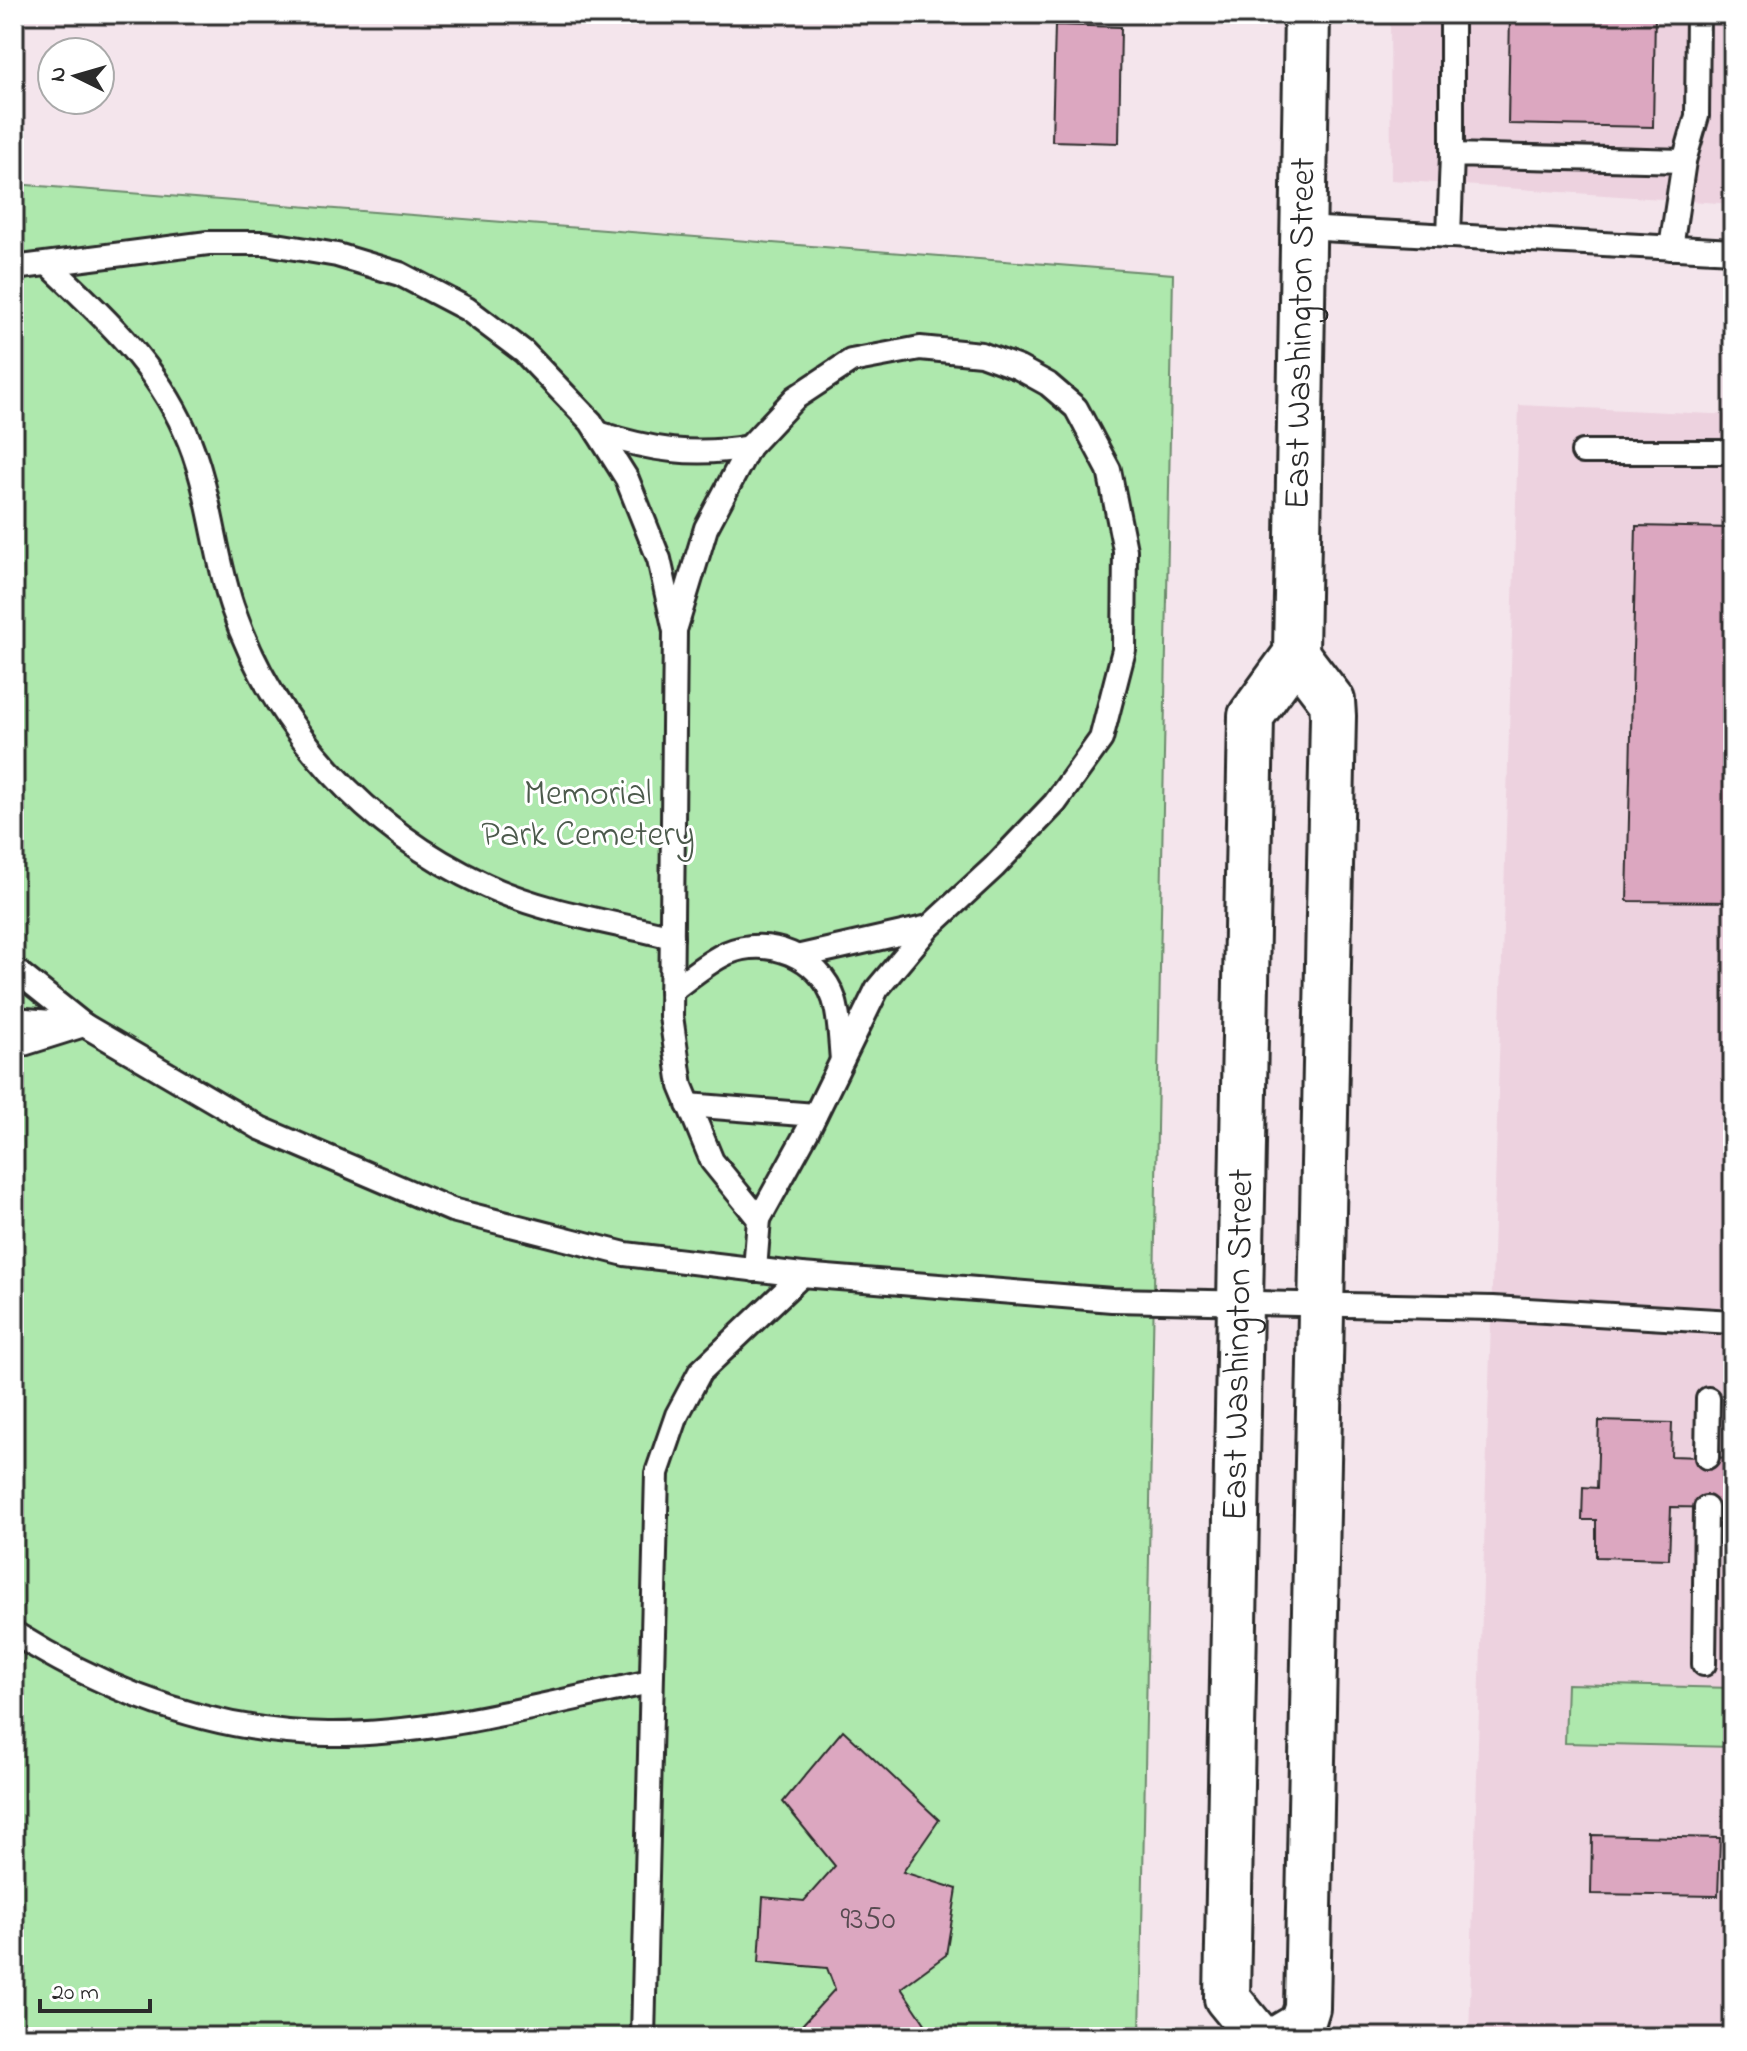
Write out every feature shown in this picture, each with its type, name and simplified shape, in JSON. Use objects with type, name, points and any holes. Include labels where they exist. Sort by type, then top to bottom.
[{"type":"main road","name":"East Washington Street","points":[[1259,2037],[1227,1998],[1251,716],[1296,654],[1307,14]]},
{"type":"main road","points":[[1280,2037],[1302,2024],[1307,2008],[1333,708],[1328,695],[1296,654]]},
{"type":"lane","points":[[1449,236],[1452,14]]},
{"type":"lane","points":[[1671,248],[1684,161],[1697,116],[1698,14]]},
{"type":"lane","points":[[1452,155],[1684,161]]},
{"type":"lane","points":[[1303,228],[1733,251]]},
{"type":"lane","points":[[14,268],[208,243],[265,243],[337,255],[400,274],[467,309],[524,352],[598,433],[627,479],[659,559],[675,631],[671,991],[681,1086],[712,1161],[759,1219]]},
{"type":"lane","points":[[48,264],[112,325],[158,380],[186,432],[202,480],[232,605],[253,661],[283,714],[320,760],[372,812],[432,855],[486,886],[672,937]]},
{"type":"lane","points":[[675,631],[706,528],[749,447],[795,398],[851,361],[920,348],[981,354],[1019,368],[1048,384],[1076,408],[1109,470],[1125,550],[1124,650],[1101,739],[1055,803],[994,867],[929,927],[877,989],[759,1219],[755,1270]]},
{"type":"lane","points":[[598,433],[644,448],[679,453],[713,453],[749,447]]},
{"type":"lane","points":[[1583,452],[1733,452]]},
{"type":"lane","points":[[801,956],[929,927]]},
{"type":"lane","points":[[671,991],[730,951],[772,948],[801,956],[822,973],[834,1000],[842,1060]]},
{"type":"lane","points":[[14,969],[84,1025],[260,1128],[452,1210],[625,1254],[802,1275],[1112,1300],[1493,1308],[1733,1322]]},
{"type":"lane","points":[[14,1019],[84,1025]]},
{"type":"lane","points":[[14,1047],[84,1025]]},
{"type":"lane","points":[[688,1105],[815,1115]]},
{"type":"lane","points":[[643,2037],[657,1473],[677,1415],[700,1372],[802,1275]]},
{"type":"lane","points":[[1707,1457],[1708,1399]]},
{"type":"lane","points":[[1704,1664],[1706,1508]]},
{"type":"lane","points":[[14,1633],[54,1659],[120,1692],[192,1715],[327,1734],[451,1722],[651,1682]]},
{"type":"shaded area","points":[[1390,14],[1733,14],[1733,204],[1391,180]]},
{"type":"shaded area","points":[[1519,405],[1733,415],[1733,2037],[1469,2037]]},
{"type":"green space","name":"Memorial Park Cemetery","points":[[14,184],[1173,274],[1140,2037],[14,2037]]},
{"type":"green space","points":[[1567,1684],[1733,1688],[1733,1747],[1565,1743]]},
{"type":"building","points":[[1510,14],[1655,14],[1653,127],[1508,124]]},
{"type":"building","points":[[1055,25],[1121,27],[1119,143],[1052,141]]},
{"type":"building","points":[[1636,526],[1733,528],[1733,902],[1627,901]]},
{"type":"building","points":[[1599,1421],[1672,1423],[1671,1456],[1733,1458],[1733,1508],[1671,1507],[1669,1559],[1596,1557],[1596,1520],[1582,1520],[1583,1487],[1597,1488]]},
{"type":"building","points":[[843,1730],[939,1820],[903,1872],[957,1889],[946,1955],[901,1988],[934,2037],[791,2037],[835,1989],[827,1968],[759,1962],[763,1897],[804,1901],[835,1866],[783,1802]]},
{"type":"building","points":[[1592,1835],[1720,1838],[1718,1896],[1591,1894]]}]
